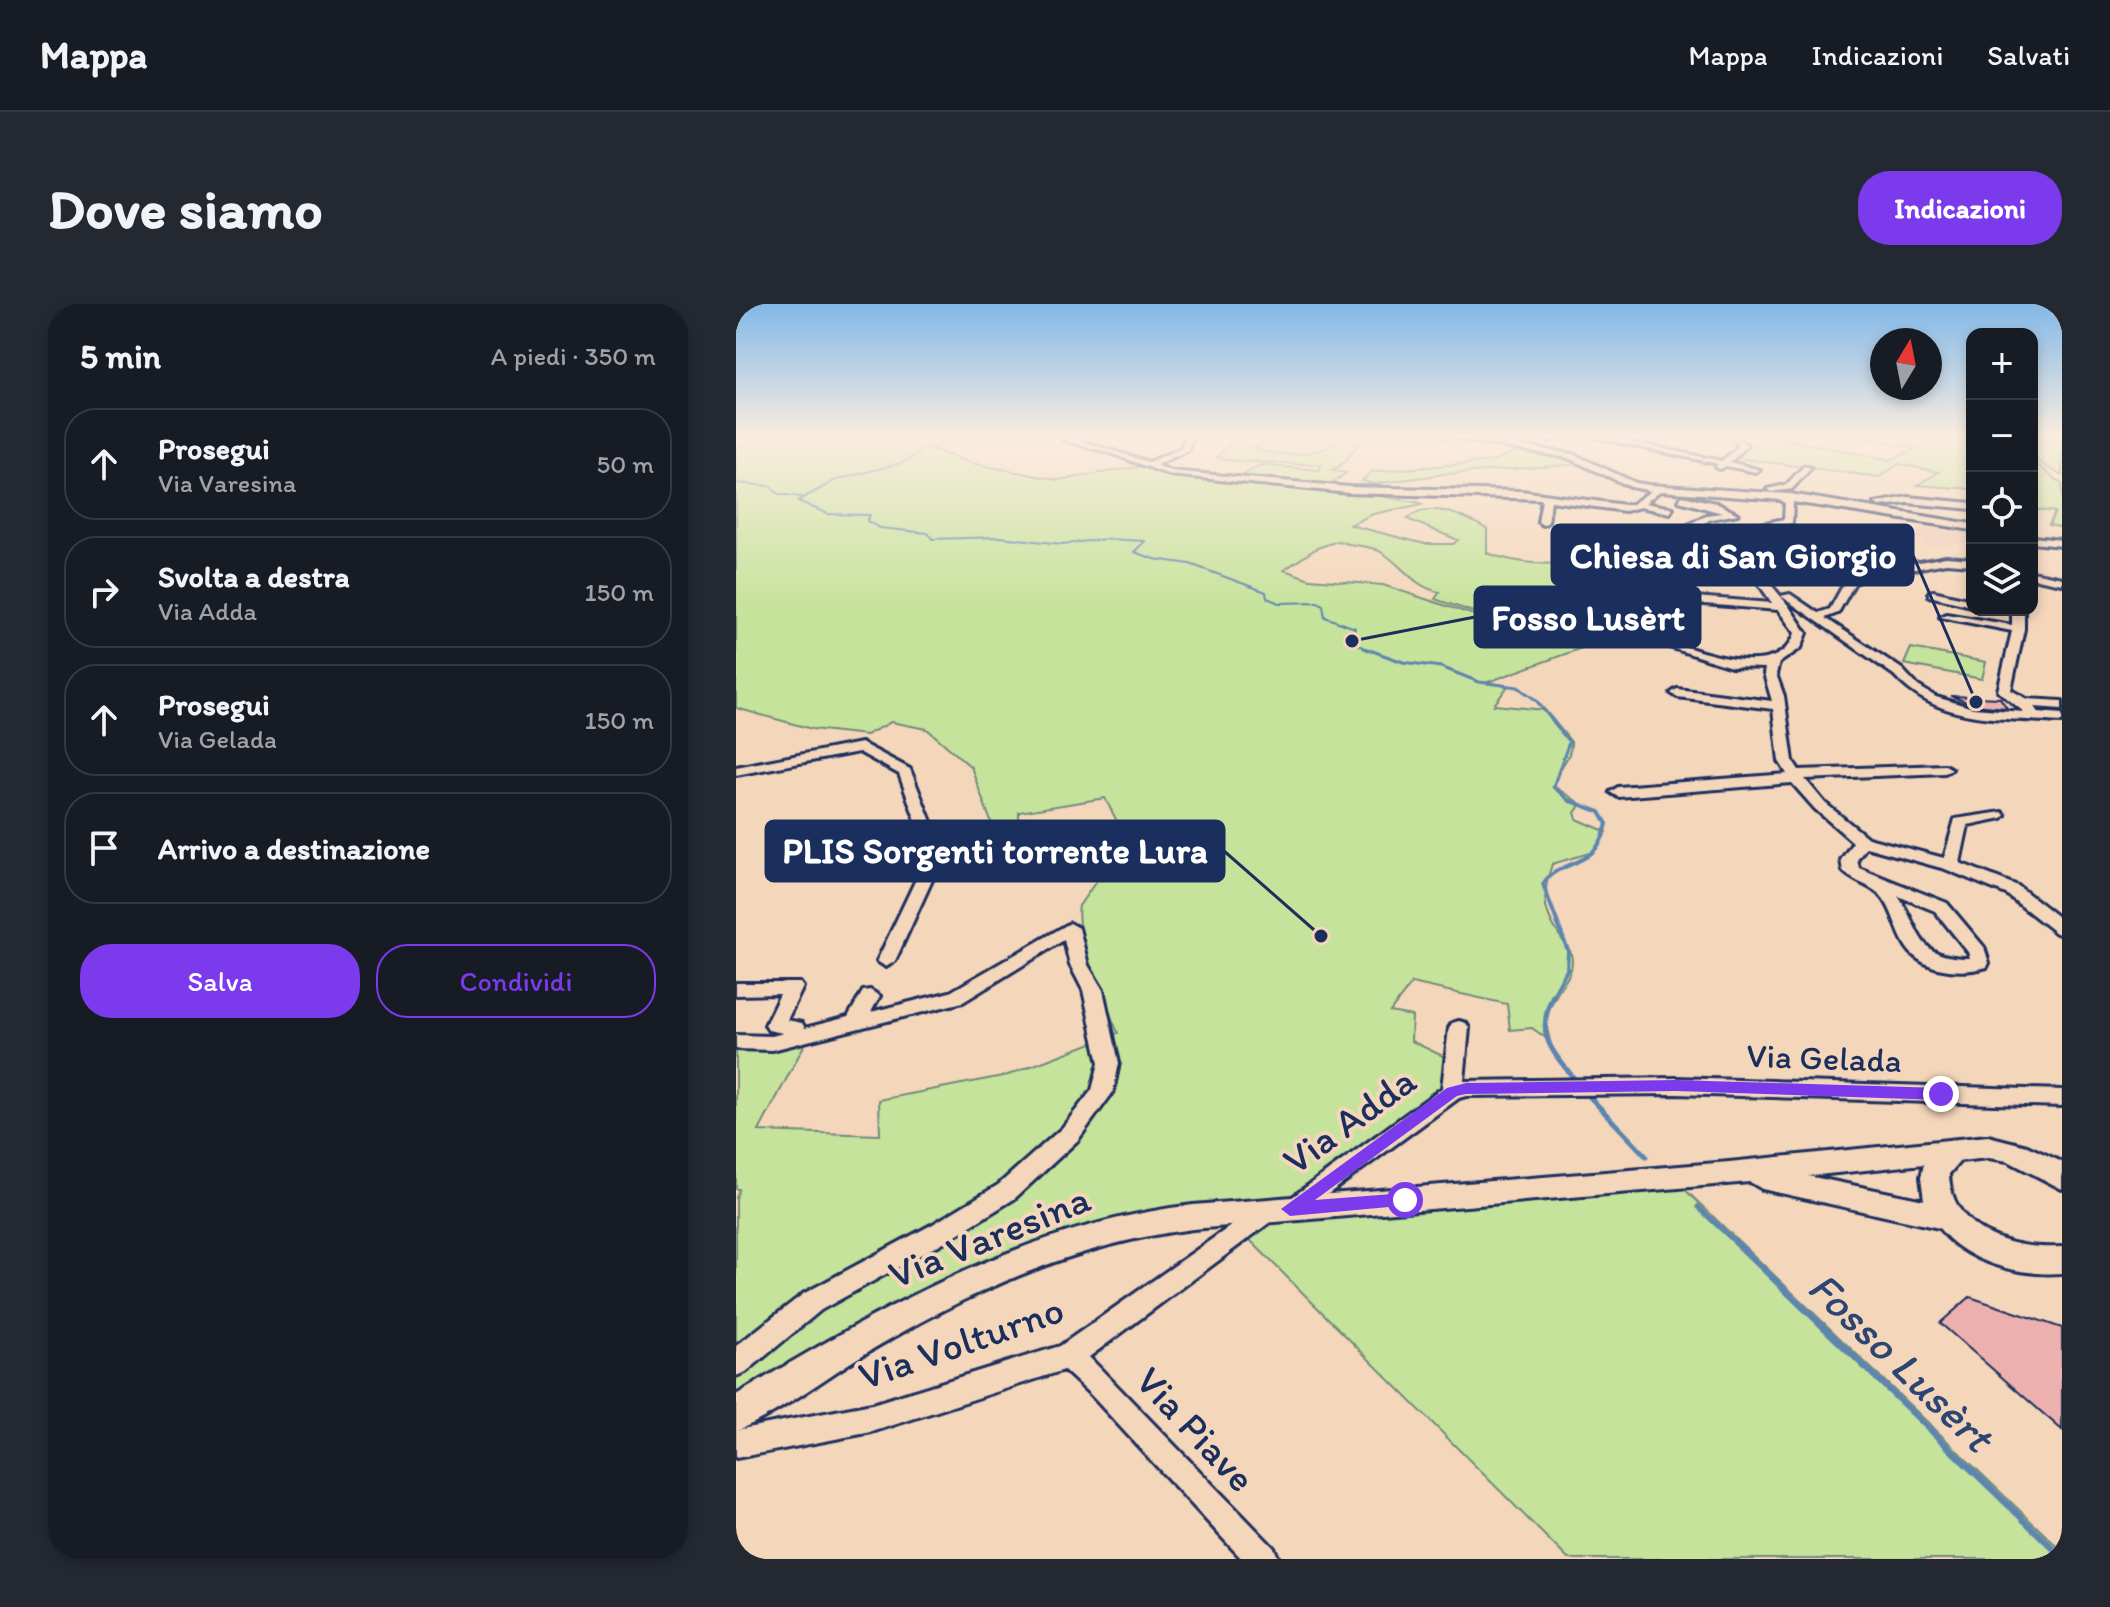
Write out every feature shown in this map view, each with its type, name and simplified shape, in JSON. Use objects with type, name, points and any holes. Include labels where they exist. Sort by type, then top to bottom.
[{"type":"main road","name":"Via Varesina","points":[[736,1414],[897,1318],[1021,1260],[1121,1228],[1193,1217],[1729,1173],[1988,1147],[2050,1157],[2062,1178]]},
{"type":"main road","points":[[1950,1153],[1935,1171],[1937,1197],[1950,1218],[1970,1237],[2002,1255],[2036,1262],[2062,1260]]},
{"type":"main road","name":"Via Varesina","points":[[1729,1173],[1786,1182],[1950,1218]]},
{"type":"street","points":[[1465,495],[1552,498],[1670,510]]},
{"type":"street","points":[[1632,506],[1646,495]]},
{"type":"street","points":[[1650,639],[1731,663],[1770,665],[1797,645],[1801,633],[1784,607],[1742,557],[1746,540],[1737,532],[1739,529],[1733,514],[1713,505],[1671,495]]},
{"type":"street","points":[[1768,495],[1966,525]]},
{"type":"street","points":[[1543,522],[1546,499],[1552,498]]},
{"type":"street","points":[[1784,498],[1889,504],[1908,500],[1966,505]]},
{"type":"street","points":[[1739,529],[1789,521],[1789,502],[1784,498]]},
{"type":"street","points":[[1673,537],[1709,517],[1733,514]]},
{"type":"street","points":[[2038,539],[2062,542]]},
{"type":"street","points":[[1816,617],[1834,611],[1850,582],[1860,576],[1946,560],[1966,562]]},
{"type":"street","points":[[1784,607],[1673,603],[1691,570],[1751,567],[1770,574],[1789,601],[1898,672],[1910,689],[1960,710],[2062,718]]},
{"type":"street","points":[[2038,576],[2062,581]]},
{"type":"street","points":[[1933,594],[1966,602]]},
{"type":"street","points":[[2015,616],[2018,629],[2004,691],[2024,703],[2034,716]]},
{"type":"street","points":[[1946,617],[2018,629]]},
{"type":"street","points":[[1770,665],[1781,737],[1795,776],[1820,806],[1862,841],[1951,865],[2026,898],[2062,929]]},
{"type":"street","points":[[1677,693],[1778,706]]},
{"type":"street","points":[[2024,703],[2062,705]]},
{"type":"street","points":[[736,771],[861,747],[905,772],[936,854],[886,961]]},
{"type":"street","points":[[1618,792],[1795,776],[1945,769]]},
{"type":"street","points":[[1951,865],[1961,822],[1997,815]]},
{"type":"street","points":[[1862,841],[1848,867],[1857,876],[1875,882],[1941,907],[1977,951],[1980,963],[1937,964],[1923,957],[1889,893],[1875,882]]},
{"type":"street","points":[[736,1042],[772,1043],[956,997],[1017,963],[1070,928],[1079,965],[1093,990],[1109,1063],[1102,1092],[1070,1134],[1006,1192],[812,1302],[736,1363]]},
{"type":"street","points":[[736,989],[793,987],[775,1025],[795,1028],[794,1037]]},
{"type":"street","points":[[855,1022],[870,996]]},
{"type":"street","name":"Via Adda","points":[[1452,1092],[1459,1028]]},
{"type":"street","name":"Via Adda","points":[[1280,1210],[1452,1092],[1585,1086]]},
{"type":"street","name":"Via Gelada","points":[[1585,1086],[2062,1098]]},
{"type":"street","name":"Via Volturno","points":[[736,1444],[872,1418],[1068,1356],[1280,1210]]},
{"type":"street","name":"Via Piave","points":[[1068,1356],[1101,1386],[1263,1559]]},
{"type":"shaded area","points":[[1932,520],[1966,528],[1966,542],[1925,547],[1913,534]]},
{"type":"green space","points":[[736,495],[1370,495],[1423,504],[1373,514],[1350,525],[1425,544],[1453,544],[1458,540],[1407,519],[1416,513],[1436,510],[1468,519],[1487,529],[1487,553],[1517,561],[1564,563],[1610,557],[1611,536],[1655,533],[1685,558],[1646,564],[1657,569],[1657,575],[1534,596],[1529,600],[1535,607],[1522,619],[1470,611],[1435,599],[1440,592],[1415,581],[1376,549],[1338,541],[1317,548],[1284,570],[1310,579],[1383,585],[1471,614],[1566,624],[1612,637],[1488,682],[1508,686],[1494,705],[1545,710],[1571,742],[1555,787],[1581,804],[1575,813],[1577,819],[1607,832],[1593,852],[1552,864],[1549,874],[1545,892],[1546,908],[1570,952],[1572,965],[1548,1013],[1550,1041],[1532,1028],[1510,1030],[1507,1004],[1412,983],[1390,1012],[1412,1016],[1411,1041],[1447,1058],[1443,1086],[1426,1108],[1293,1196],[1162,1210],[736,1401],[736,1198],[739,1189],[736,1189],[736,1047],[809,1036],[759,1131],[880,1135],[879,1100],[1008,1075],[1118,1033],[1086,952],[1078,919],[1079,906],[1130,832],[1118,829],[1119,825],[1105,798],[1019,812],[1019,825],[995,833],[971,767],[927,729],[891,722],[866,735],[812,729],[736,708]]},
{"type":"green space","points":[[2038,495],[2062,495],[2062,528],[2049,525],[2055,512],[2038,510]]},
{"type":"green space","points":[[1911,648],[1986,662],[1982,679],[1904,664]]},
{"type":"green space","points":[[1677,1182],[2062,1551],[2062,1559],[1568,1559],[1246,1236],[1281,1215]]},
{"type":"building","points":[[1951,696],[2000,698],[2007,708],[1974,705]]},
{"type":"building","points":[[1970,1297],[2062,1328],[2062,1430],[1940,1323]]},
{"type":"waterway","points":[[783,495],[801,497]]},
{"type":"waterway","name":"Fosso Lusèrt","points":[[810,495],[798,501],[828,514],[870,515],[867,521],[880,528],[928,533],[932,539],[1000,537],[1062,544],[1106,539],[1145,541],[1134,552],[1154,559],[1190,564],[1266,592],[1267,598],[1279,603],[1318,602],[1323,605],[1325,617],[1355,628],[1352,641],[1365,648]]},
{"type":"waterway","name":"Fosso Lusèrt","points":[[1365,648],[1403,662],[1441,667],[1479,682],[1518,687],[1536,700],[1569,742],[1553,787],[1569,800]]},
{"type":"waterway","name":"Fosso Lusèrt","points":[[1553,996],[1567,970],[1568,951],[1543,884],[1559,870],[1595,850],[1607,824],[1600,812],[1569,800]]},
{"type":"waterway","name":"Fosso Lusèrt","points":[[1553,996],[1545,1021],[1548,1042],[1577,1082]]},
{"type":"waterway","name":"Fosso Lusèrt","points":[[1585,1092],[1646,1156]]},
{"type":"waterway","name":"Fosso Lusèrt","points":[[1698,1207],[1737,1244]]},
{"type":"waterway","name":"Fosso Lusèrt","points":[[1735,1242],[2062,1557]]},
{"type":"place","name":"Fosso Lusèrt","points":[[1352,641]]},
{"type":"place","name":"Chiesa di San Giorgio","points":[[1976,702]]},
{"type":"place","name":"PLIS Sorgenti torrente Lura","points":[[1321,936]]},
{"type":"route","points":[[1405,1200],[1290,1209],[1452,1092],[1466,1088],[1676,1086],[1941,1094]]}]
